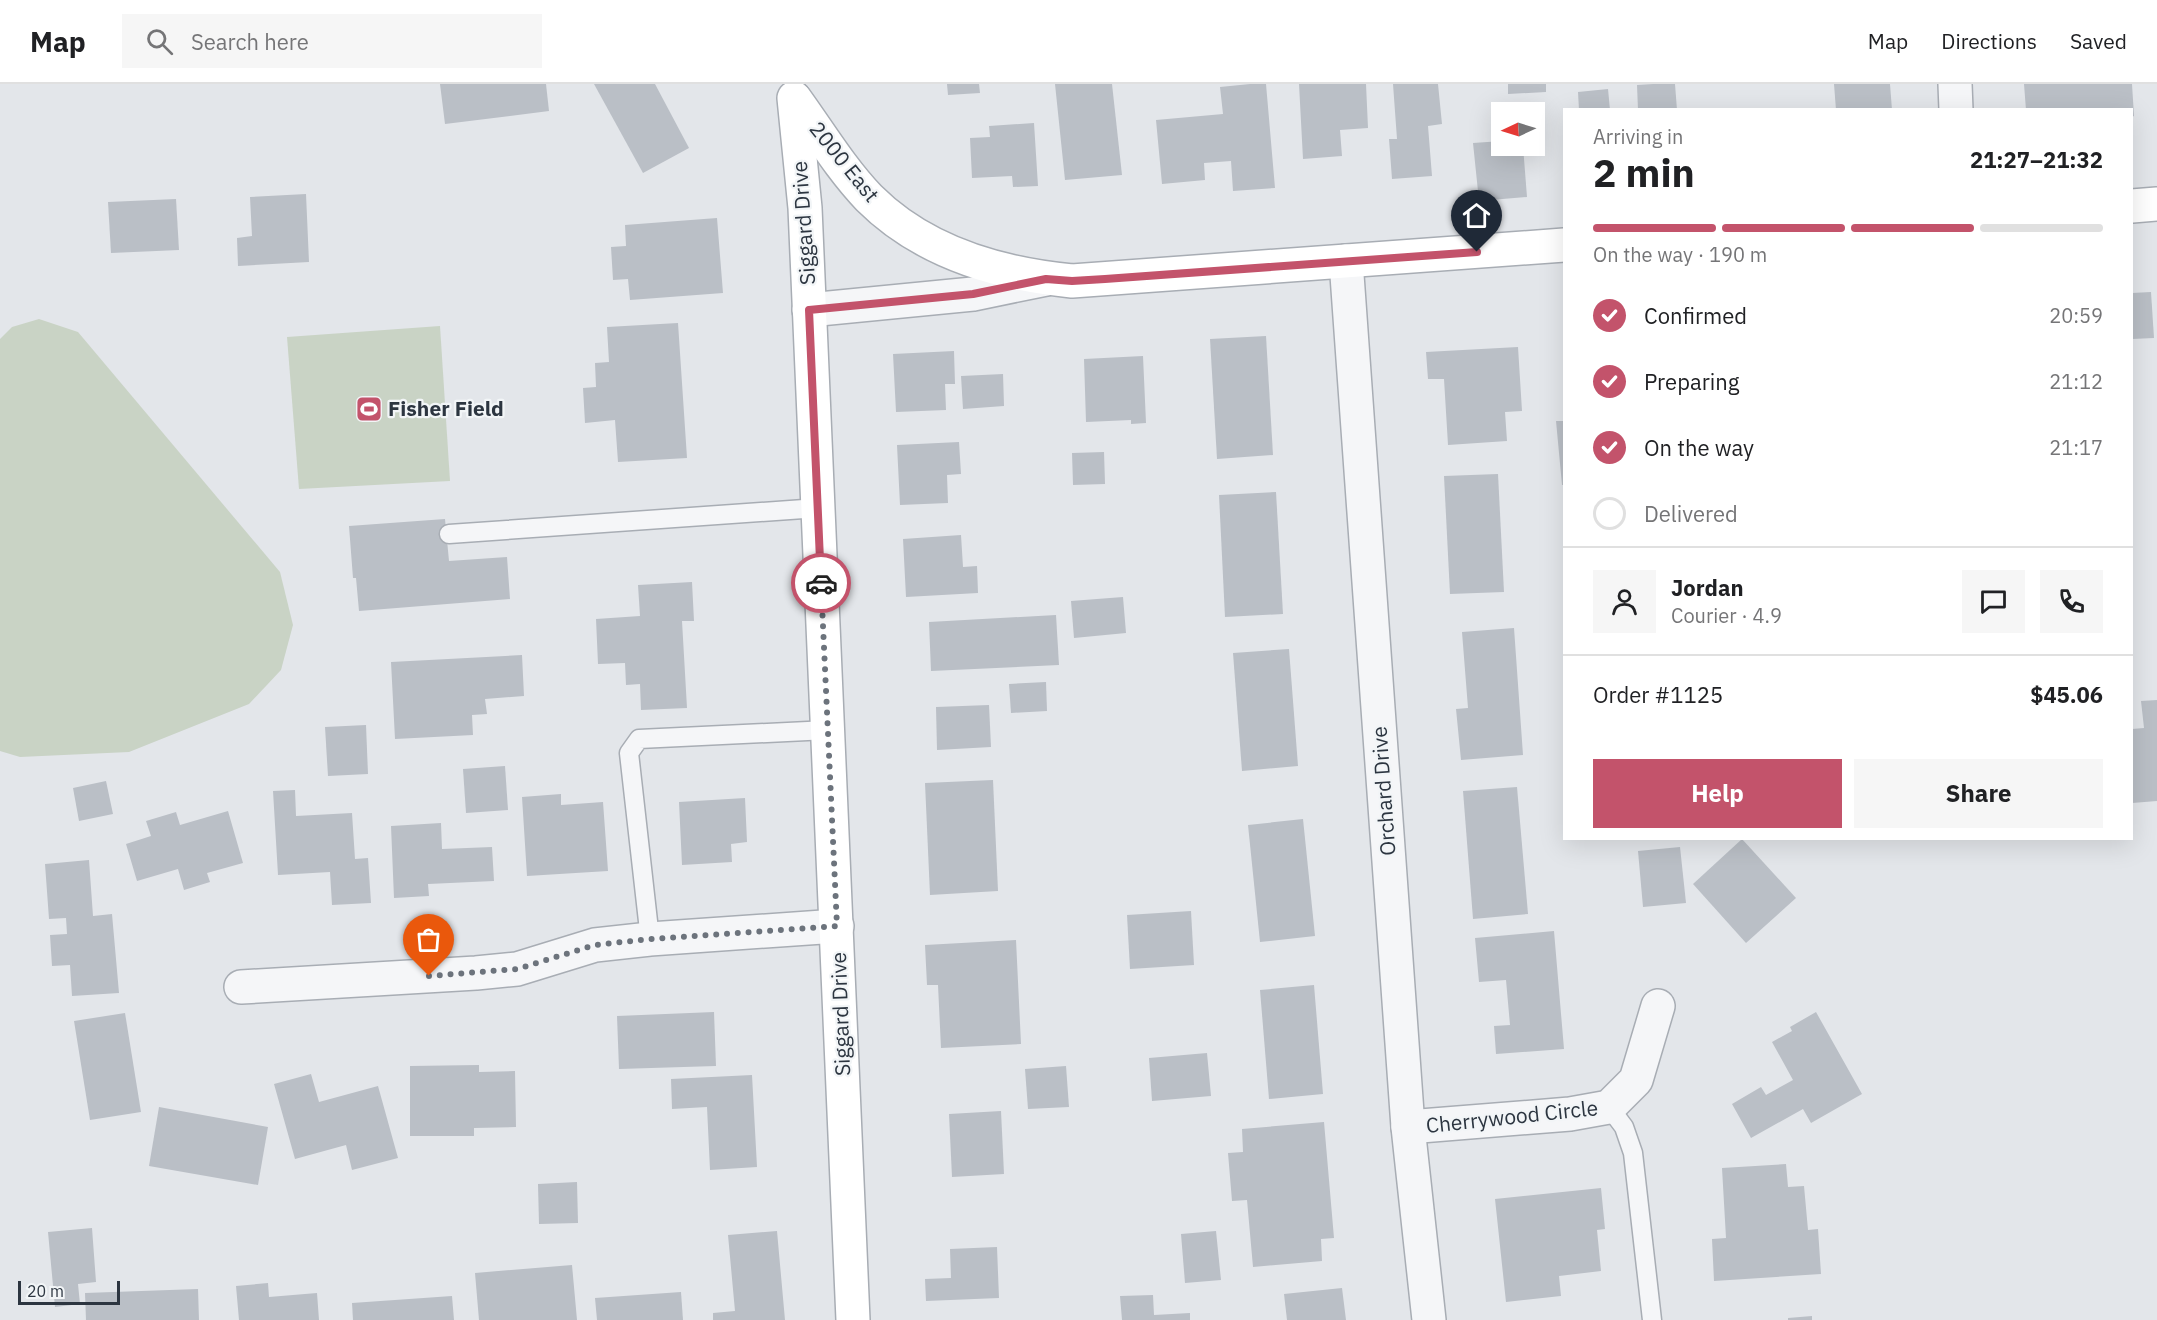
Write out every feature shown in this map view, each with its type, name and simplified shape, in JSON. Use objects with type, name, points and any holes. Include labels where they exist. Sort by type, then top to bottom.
[{"type":"street","points":[[1954,84],[1956,108]]},
{"type":"street","name":"2000 East","points":[[790,88],[852,178],[869,198],[891,217],[939,247],[1000,270],[1046,279],[1072,281],[1563,245]]},
{"type":"street","name":"Siggard Drive","points":[[790,88],[805,208],[853,1320]]},
{"type":"street","points":[[2133,206],[2157,204]]},
{"type":"street","name":"Orchard Drive","points":[[1346,261],[1408,1127],[1429,1320]]},
{"type":"street","name":"2000 East","points":[[809,310],[973,294],[1046,279]]},
{"type":"street","points":[[241,987],[517,969],[595,945],[837,926]]},
{"type":"street","name":"Cherrywood Circle","points":[[1408,1127],[1570,1114],[1609,1107],[1636,1080],[1658,1006]]},
{"type":"lane","points":[[448,534],[818,508]]},
{"type":"lane","points":[[650,939],[629,753],[639,739],[828,730]]},
{"type":"lane","points":[[1609,1107],[1624,1127],[1633,1153],[1652,1320]]},
{"type":"green space","points":[[39,319],[78,332],[280,572],[293,625],[281,670],[249,704],[129,752],[20,757],[0,751],[0,339],[12,327]]},
{"type":"green space","name":"Fisher Field","points":[[440,326],[450,481],[299,489],[287,337]]},
{"type":"building","points":[[440,84],[546,84],[549,111],[445,124]]},
{"type":"building","points":[[594,84],[655,84],[689,148],[643,173]]},
{"type":"building","points":[[947,84],[979,84],[980,93],[948,95]]},
{"type":"building","points":[[1055,84],[1112,84],[1122,175],[1065,180]]},
{"type":"building","points":[[1266,84],[1275,188],[1233,191],[1231,161],[1204,163],[1205,180],[1162,184],[1156,120],[1223,114],[1220,87]]},
{"type":"building","points":[[1299,84],[1366,84],[1368,128],[1340,130],[1342,156],[1303,159]]},
{"type":"building","points":[[1393,84],[1438,84],[1442,124],[1428,126],[1432,176],[1392,179],[1389,139],[1397,139]]},
{"type":"building","points":[[1508,84],[1546,84],[1546,92],[1508,94]]},
{"type":"building","points":[[1675,84],[1677,108],[1638,108],[1637,85]]},
{"type":"building","points":[[1834,84],[1890,84],[1892,108],[1836,108]]},
{"type":"building","points":[[2024,84],[2132,84],[2134,116],[2133,116],[2133,108],[2026,108]]},
{"type":"building","points":[[1608,89],[1610,108],[1579,108],[1578,92]]},
{"type":"building","points":[[1034,123],[1038,186],[1013,187],[1012,176],[972,178],[970,138],[990,137],[989,126]]},
{"type":"building","points":[[1491,142],[1491,156],[1524,156],[1527,197],[1479,201],[1473,143]]},
{"type":"building","points":[[306,194],[309,262],[238,266],[237,238],[252,236],[250,197]]},
{"type":"building","points":[[176,199],[179,250],[111,253],[108,202]]},
{"type":"building","points":[[717,218],[723,293],[630,300],[628,279],[613,280],[611,247],[626,246],[625,225]]},
{"type":"building","points":[[2151,292],[2154,338],[2133,339],[2133,293]]},
{"type":"building","points":[[678,323],[687,458],[618,462],[615,420],[585,423],[583,388],[596,387],[595,363],[609,362],[607,327]]},
{"type":"building","points":[[1266,336],[1273,455],[1217,459],[1210,339]]},
{"type":"building","points":[[1518,347],[1522,411],[1505,412],[1507,441],[1448,445],[1444,379],[1428,379],[1426,352]]},
{"type":"building","points":[[954,351],[955,384],[945,384],[946,410],[896,412],[893,354]]},
{"type":"building","points":[[1143,356],[1146,423],[1131,424],[1131,420],[1086,422],[1084,359]]},
{"type":"building","points":[[1003,374],[1004,406],[963,409],[961,376]]},
{"type":"building","points":[[1556,421],[1563,421],[1562,485]]},
{"type":"building","points":[[959,442],[961,474],[947,475],[948,503],[900,505],[897,445]]},
{"type":"building","points":[[1104,452],[1105,484],[1073,485],[1072,453]]},
{"type":"building","points":[[1498,474],[1504,592],[1450,594],[1444,476]]},
{"type":"building","points":[[1276,492],[1283,614],[1225,617],[1219,495]]},
{"type":"building","points":[[445,519],[449,561],[507,557],[510,599],[359,611],[356,578],[353,578],[349,526]]},
{"type":"building","points":[[961,535],[963,567],[977,566],[978,593],[906,597],[903,539]]},
{"type":"building","points":[[692,582],[694,621],[682,621],[687,708],[641,710],[640,684],[626,685],[625,663],[598,664],[596,619],[640,616],[638,585]]},
{"type":"building","points":[[1123,597],[1126,633],[1074,638],[1071,601]]},
{"type":"building","points":[[1056,615],[1059,665],[931,671],[929,622]]},
{"type":"building","points":[[1514,628],[1523,755],[1461,760],[1456,709],[1468,708],[1462,632]]},
{"type":"building","points":[[1289,649],[1298,766],[1242,771],[1233,653]]},
{"type":"building","points":[[522,655],[524,696],[485,699],[487,714],[472,715],[473,735],[395,739],[391,662]]},
{"type":"building","points":[[1046,682],[1047,711],[1011,713],[1009,684]]},
{"type":"building","points":[[2157,700],[2157,801],[2133,803],[2133,729],[2144,728],[2141,701]]},
{"type":"building","points":[[989,705],[991,747],[937,750],[936,707]]},
{"type":"building","points":[[366,725],[368,774],[328,776],[325,727]]},
{"type":"building","points":[[505,766],[508,810],[466,813],[463,769]]},
{"type":"building","points":[[993,780],[998,891],[930,895],[925,783]]},
{"type":"building","points":[[106,781],[113,814],[79,821],[73,788]]},
{"type":"building","points":[[1517,787],[1528,914],[1473,919],[1463,791]]},
{"type":"building","points":[[295,790],[296,816],[352,813],[355,859],[368,858],[371,903],[332,905],[330,872],[278,875],[273,791]]},
{"type":"building","points":[[561,794],[561,805],[603,802],[608,871],[527,876],[522,797]]},
{"type":"building","points":[[745,798],[747,842],[731,844],[732,862],[682,865],[679,802]]},
{"type":"building","points":[[228,811],[243,863],[207,873],[210,882],[184,890],[178,869],[137,881],[126,844],[151,836],[146,821],[176,812],[180,825]]},
{"type":"building","points":[[1303,819],[1315,936],[1260,942],[1248,825]]},
{"type":"building","points":[[441,823],[442,849],[492,847],[494,881],[428,884],[429,896],[394,898],[391,826]]},
{"type":"building","points":[[1743,840],[1796,898],[1746,943],[1693,884]]},
{"type":"building","points":[[1680,847],[1686,903],[1643,907],[1638,851]]},
{"type":"building","points":[[89,860],[93,916],[112,914],[119,993],[72,996],[70,965],[52,966],[50,935],[67,934],[66,918],[49,919],[45,864]]},
{"type":"building","points":[[1191,911],[1194,965],[1130,969],[1127,915]]},
{"type":"building","points":[[1554,931],[1564,1049],[1496,1054],[1494,1026],[1510,1025],[1506,980],[1479,982],[1475,938]]},
{"type":"building","points":[[1016,940],[1021,1044],[941,1048],[938,985],[927,985],[925,945]]},
{"type":"building","points":[[1314,985],[1323,1094],[1269,1099],[1260,990]]},
{"type":"building","points":[[714,1012],[716,1066],[619,1069],[617,1016]]},
{"type":"building","points":[[1816,1012],[1862,1094],[1811,1123],[1803,1109],[1751,1138],[1732,1104],[1761,1087],[1766,1095],[1793,1080],[1772,1042],[1792,1031],[1790,1027]]},
{"type":"building","points":[[125,1013],[141,1112],[90,1120],[74,1021]]},
{"type":"building","points":[[1207,1053],[1211,1096],[1152,1101],[1149,1058]]},
{"type":"building","points":[[479,1065],[479,1072],[515,1071],[516,1127],[474,1128],[474,1136],[410,1136],[410,1066]]},
{"type":"building","points":[[1066,1066],[1069,1107],[1028,1109],[1025,1069]]},
{"type":"building","points":[[311,1074],[319,1102],[378,1086],[398,1158],[352,1170],[346,1145],[295,1159],[274,1084]]},
{"type":"building","points":[[752,1075],[757,1167],[710,1170],[707,1107],[672,1109],[671,1079]]},
{"type":"building","points":[[159,1107],[268,1127],[258,1185],[149,1166]]},
{"type":"building","points":[[1001,1111],[1004,1174],[952,1177],[949,1114]]},
{"type":"building","points":[[1324,1122],[1334,1238],[1321,1239],[1322,1261],[1253,1267],[1247,1200],[1232,1201],[1228,1153],[1243,1152],[1242,1129]]},
{"type":"building","points":[[1786,1164],[1788,1187],[1804,1186],[1808,1230],[1818,1229],[1821,1274],[1714,1281],[1712,1239],[1726,1238],[1722,1168]]},
{"type":"building","points":[[577,1182],[578,1223],[539,1224],[538,1184]]},
{"type":"building","points":[[1601,1188],[1605,1229],[1597,1230],[1601,1271],[1559,1276],[1561,1296],[1506,1302],[1495,1199]]},
{"type":"building","points":[[92,1228],[96,1282],[78,1284],[80,1304],[55,1307],[48,1232]]},
{"type":"building","points":[[777,1231],[785,1320],[713,1320],[713,1313],[735,1311],[728,1235]]},
{"type":"building","points":[[1216,1231],[1221,1280],[1185,1283],[1181,1234]]},
{"type":"building","points":[[997,1247],[999,1298],[926,1301],[925,1279],[951,1278],[950,1249]]},
{"type":"building","points":[[572,1265],[577,1320],[479,1320],[475,1273]]},
{"type":"building","points":[[268,1283],[269,1297],[317,1293],[319,1320],[239,1320],[236,1286]]},
{"type":"building","points":[[1342,1288],[1346,1320],[1287,1320],[1284,1294]]},
{"type":"building","points":[[198,1289],[199,1320],[86,1320],[85,1293]]},
{"type":"building","points":[[681,1292],[683,1320],[597,1320],[595,1298]]},
{"type":"building","points":[[1153,1295],[1154,1315],[1190,1313],[1190,1320],[1122,1320],[1120,1296]]},
{"type":"building","points":[[452,1296],[454,1320],[353,1320],[352,1303]]},
{"type":"building","points":[[1812,1316],[1812,1320],[1788,1320],[1788,1318]]},
{"type":"way so far","points":[[429,976],[517,969],[595,945],[837,926],[821,583]]},
{"type":"place","name":"Fisher Field","points":[[369,409]]},
{"type":"route","points":[[821,583],[809,310],[973,294],[1046,279],[1072,281],[1105,279],[1477,252]]}]
